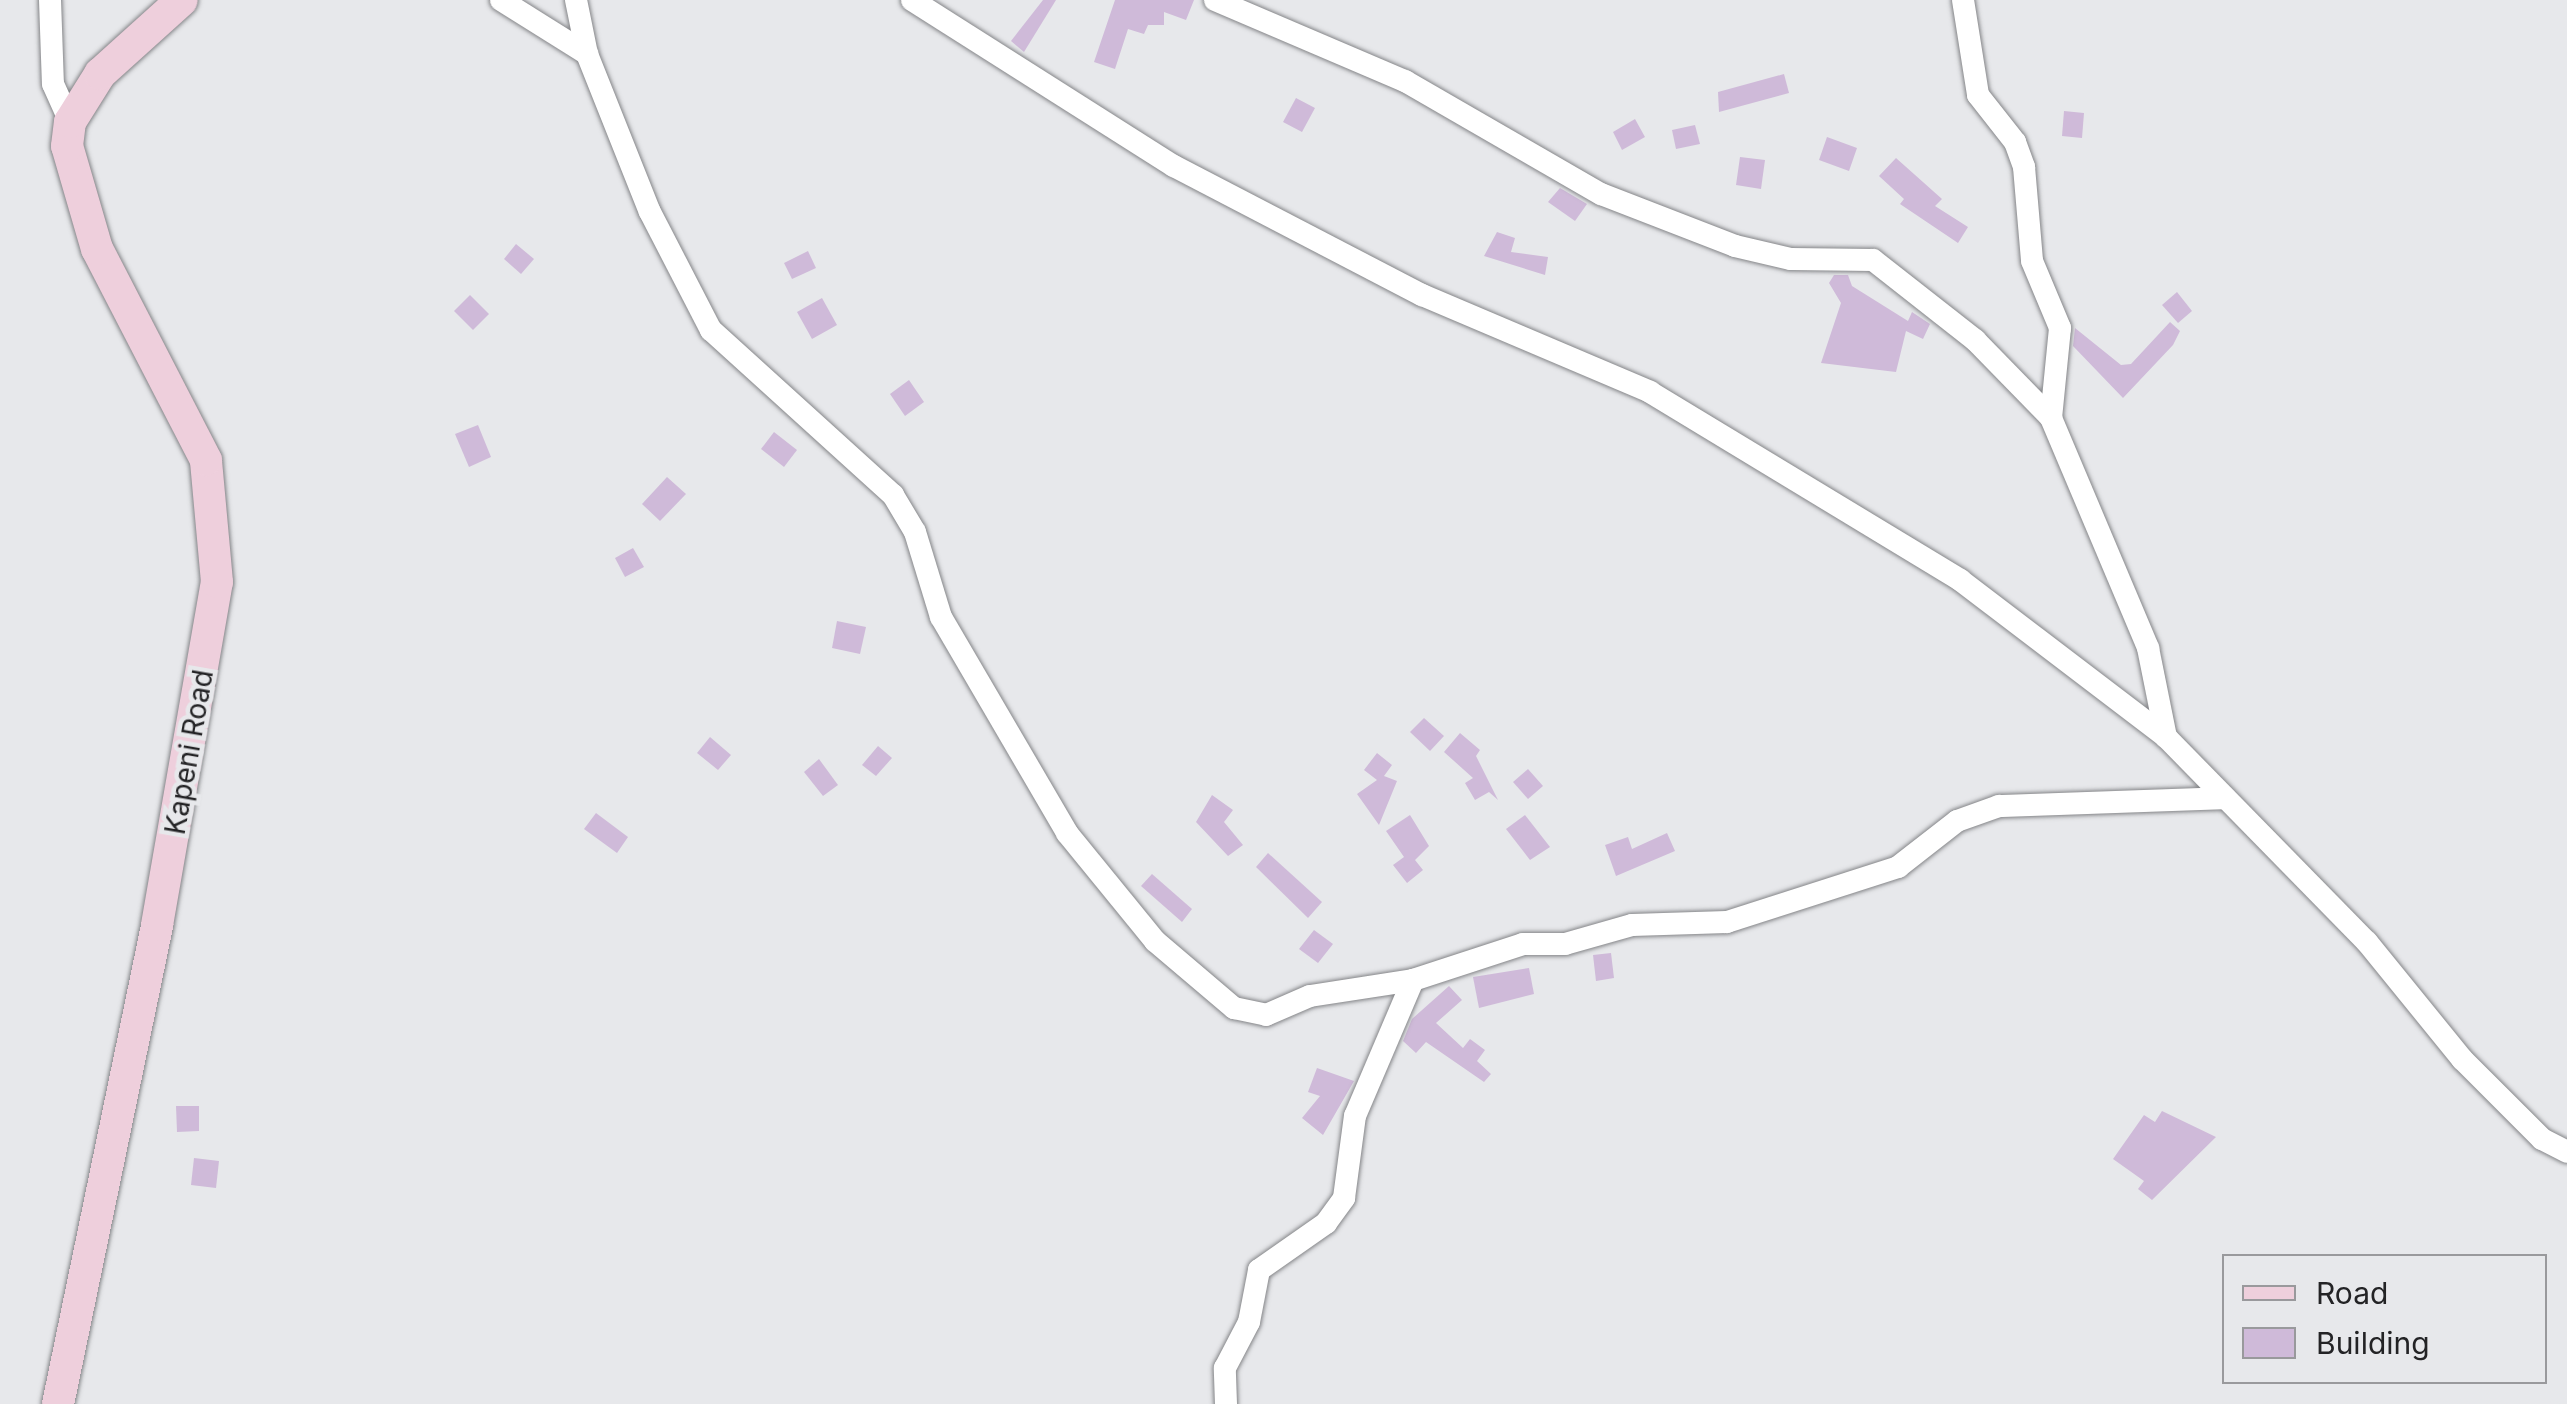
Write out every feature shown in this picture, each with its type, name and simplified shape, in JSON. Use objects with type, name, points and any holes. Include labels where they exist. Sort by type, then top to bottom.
[{"type":"main road","points":[[70,122],[100,74],[182,0]]},
{"type":"main road","name":"Kapeni Road","points":[[58,1404],[157,925],[217,582],[206,460],[97,249],[72,182],[70,122]]},
{"type":"street","points":[[50,0],[53,84],[70,122]]},
{"type":"street","points":[[501,0],[587,54]]},
{"type":"street","points":[[576,0],[587,54],[650,212],[711,330],[893,494],[915,532],[940,618],[1066,833],[1155,941],[1253,1016],[1310,996],[1413,980],[1523,944],[1565,944],[1658,922],[1727,922],[1898,867],[1958,821],[1999,806],[2224,798]]},
{"type":"street","points":[[912,0],[1174,166],[1422,295],[1650,392],[1783,466],[1960,580],[2166,737],[2367,942],[2462,1059],[2542,1139],[2567,1152]]},
{"type":"street","points":[[1215,0],[1405,81],[1602,194],[1652,214],[1791,258],[1874,260],[1976,340],[2051,418],[2148,648],[2166,737]]},
{"type":"street","points":[[1963,0],[1978,95],[2020,155],[2032,261],[2060,328],[2051,418]]},
{"type":"street","points":[[1226,1404],[1225,1368],[1249,1322],[1259,1270],[1326,1223],[1344,1198],[1355,1116],[1413,980]]},
{"type":"building","points":[[1043,0],[1056,0],[1024,52],[1011,41]]},
{"type":"building","points":[[1115,0],[1194,0],[1186,20],[1164,12],[1164,25],[1148,25],[1144,34],[1128,29],[1115,69],[1094,62]]},
{"type":"building","points":[[1784,74],[1789,93],[1719,112],[1718,92]]},
{"type":"building","points":[[1296,98],[1315,108],[1302,132],[1283,122]]},
{"type":"building","points":[[2064,111],[2084,113],[2082,138],[2062,136]]},
{"type":"building","points":[[1635,119],[1645,137],[1622,150],[1613,132]]},
{"type":"building","points":[[1695,125],[1700,144],[1676,149],[1672,130]]},
{"type":"building","points":[[1827,137],[1857,148],[1849,171],[1819,160]]},
{"type":"building","points":[[1740,157],[1765,160],[1761,189],[1736,185]]},
{"type":"building","points":[[1896,158],[1942,199],[1935,206],[1968,227],[1958,243],[1900,204],[1904,199],[1879,176]]},
{"type":"building","points":[[1560,188],[1587,204],[1575,221],[1548,202]]},
{"type":"building","points":[[1497,232],[1515,238],[1511,252],[1548,257],[1545,275],[1484,256]]},
{"type":"building","points":[[516,244],[534,259],[521,274],[504,259]]},
{"type":"building","points":[[808,251],[816,268],[792,279],[784,263]]},
{"type":"building","points":[[1834,275],[1848,275],[1852,286],[1908,321],[1912,312],[1930,324],[1923,339],[1906,331],[1896,372],[1821,363],[1841,303],[1829,283]]},
{"type":"building","points":[[2177,292],[2192,311],[2178,323],[2162,305]]},
{"type":"building","points":[[470,295],[489,314],[473,330],[454,311]]},
{"type":"building","points":[[822,298],[837,325],[812,339],[797,312]]},
{"type":"building","points":[[2170,322],[2180,331],[2173,345],[2123,398],[2073,346],[2075,328],[2121,365],[2131,364]]},
{"type":"building","points":[[909,380],[924,402],[905,416],[890,394]]},
{"type":"building","points":[[478,425],[491,457],[469,467],[455,434]]},
{"type":"building","points":[[774,432],[797,450],[784,467],[761,449]]},
{"type":"building","points":[[667,477],[686,494],[660,521],[642,504]]},
{"type":"building","points":[[633,548],[644,567],[625,577],[615,558]]},
{"type":"building","points":[[837,621],[866,627],[860,654],[832,648]]},
{"type":"building","points":[[1424,718],[1444,736],[1430,751],[1410,732]]},
{"type":"building","points":[[1460,733],[1480,750],[1476,756],[1498,800],[1489,792],[1475,800],[1465,783],[1473,778],[1444,752]]},
{"type":"building","points":[[710,737],[731,755],[718,770],[697,753]]},
{"type":"building","points":[[878,746],[892,758],[876,776],[862,765]]},
{"type":"building","points":[[1377,753],[1392,765],[1384,776],[1397,781],[1379,825],[1357,794],[1377,780],[1364,770]]},
{"type":"building","points":[[819,759],[838,785],[823,796],[804,772]]},
{"type":"building","points":[[1528,769],[1543,786],[1528,799],[1513,782]]},
{"type":"building","points":[[1212,795],[1233,810],[1224,822],[1243,845],[1228,856],[1196,822]]},
{"type":"building","points":[[596,813],[628,837],[617,853],[584,829]]},
{"type":"building","points":[[1410,815],[1429,846],[1415,860],[1423,870],[1407,883],[1393,865],[1404,857],[1386,831]]},
{"type":"building","points":[[1525,815],[1550,847],[1530,860],[1506,829]]},
{"type":"building","points":[[1667,833],[1675,851],[1616,876],[1605,845],[1628,837],[1632,849]]},
{"type":"building","points":[[1268,853],[1322,902],[1308,918],[1256,867]]},
{"type":"building","points":[[1152,874],[1192,909],[1182,922],[1141,886]]},
{"type":"building","points":[[1314,930],[1333,944],[1318,963],[1299,949]]},
{"type":"building","points":[[1611,953],[1614,978],[1596,981],[1593,955]]},
{"type":"building","points":[[1529,968],[1534,994],[1479,1008],[1473,977]]},
{"type":"building","points":[[1449,986],[1462,1000],[1436,1023],[1463,1048],[1470,1039],[1485,1050],[1477,1061],[1491,1074],[1484,1082],[1426,1042],[1416,1053],[1403,1041],[1412,1019]]},
{"type":"building","points":[[1317,1068],[1354,1081],[1323,1135],[1302,1118],[1320,1096],[1308,1092]]},
{"type":"building","points":[[176,1106],[199,1106],[199,1131],[177,1132]]},
{"type":"building","points":[[2162,1111],[2216,1137],[2152,1200],[2138,1189],[2144,1181],[2113,1159],[2144,1115],[2155,1122]]},
{"type":"building","points":[[194,1158],[219,1161],[216,1188],[191,1185]]}]
